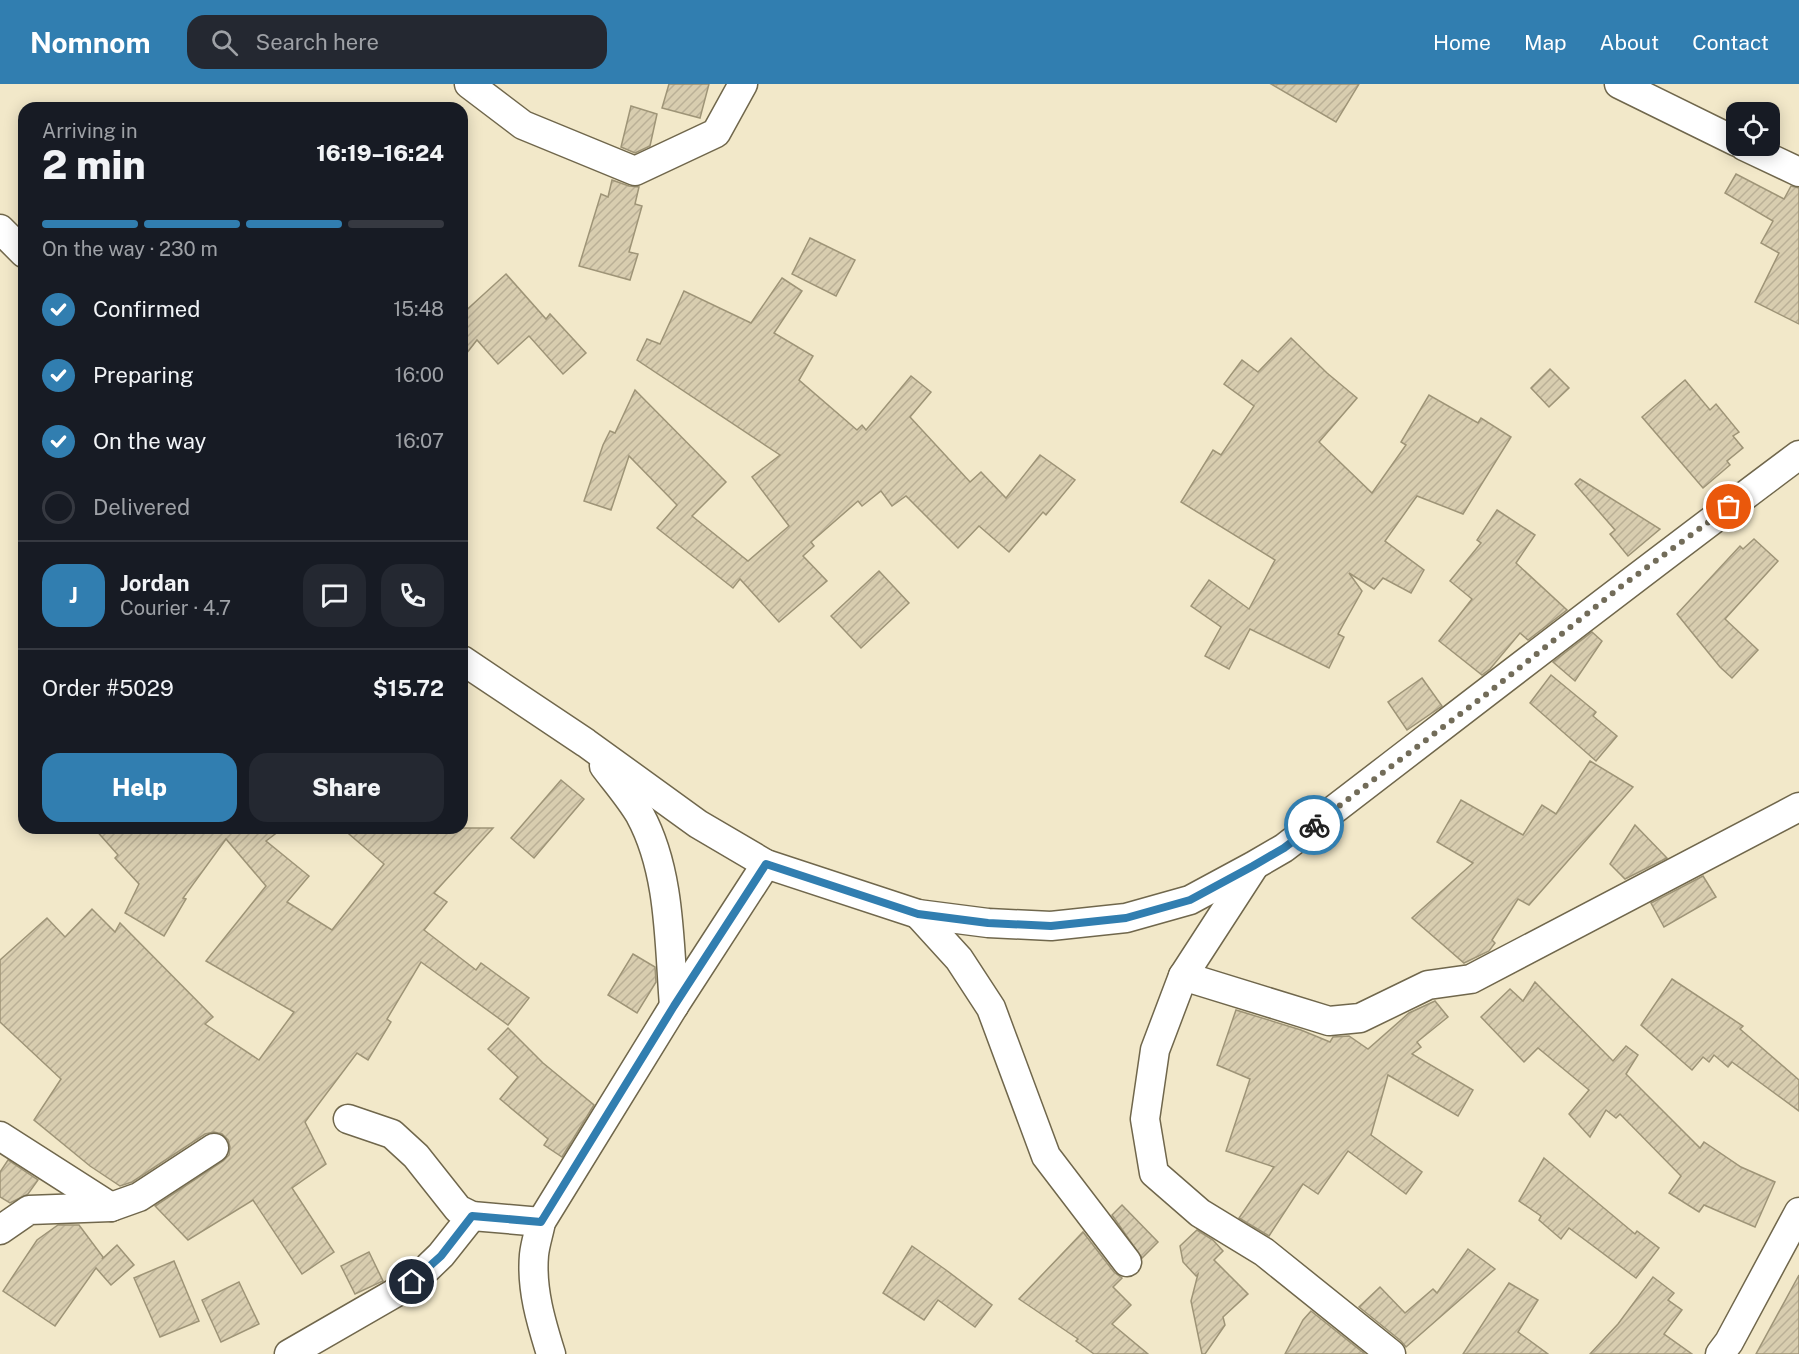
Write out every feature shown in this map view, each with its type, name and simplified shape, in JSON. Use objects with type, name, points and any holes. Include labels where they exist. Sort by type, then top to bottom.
[{"type":"street","points":[[468,84],[523,125],[635,171],[716,133],[743,84]]},
{"type":"street","points":[[1619,84],[1726,137]]},
{"type":"street","points":[[1765,156],[1799,172]]},
{"type":"street","points":[[0,228],[18,247]]},
{"type":"street","points":[[468,664],[586,743],[698,824],[766,864],[918,914],[988,923],[1051,926],[1126,918],[1190,900],[1253,866],[1293,841],[1484,696],[1623,585],[1799,455]]},
{"type":"street","points":[[586,743],[625,793],[640,817],[654,851],[665,894],[674,1006]]},
{"type":"street","points":[[1183,976],[1329,1021],[1360,1018],[1428,985],[1470,979],[1799,807]]},
{"type":"street","points":[[551,1354],[541,1322],[534,1284],[534,1254],[541,1222],[674,1006],[766,864]]},
{"type":"street","points":[[1253,866],[1183,976],[1155,1050],[1145,1119],[1154,1173],[1200,1213],[1264,1252],[1391,1354]]},
{"type":"street","points":[[918,914],[959,959],[991,1008],[1046,1156],[1127,1262]]},
{"type":"street","points":[[348,1119],[392,1134],[416,1156],[458,1209],[472,1216],[541,1222]]},
{"type":"street","points":[[0,1136],[111,1207]]},
{"type":"street","points":[[0,1230],[28,1210],[111,1207],[139,1197],[214,1148]]},
{"type":"street","points":[[1720,1354],[1729,1342],[1799,1212]]},
{"type":"street","points":[[289,1354],[412,1282],[441,1256],[472,1216]]},
{"type":"building","points":[[669,84],[709,84],[700,118],[662,108]]},
{"type":"building","points":[[1271,84],[1359,84],[1336,122]]},
{"type":"building","points":[[631,106],[657,114],[650,146],[635,153],[621,147]]},
{"type":"building","points":[[1736,174],[1784,199],[1791,186],[1799,188],[1799,324],[1755,302],[1779,253],[1761,243],[1773,221],[1725,193]]},
{"type":"building","points":[[612,180],[639,187],[635,204],[642,206],[629,252],[638,254],[630,280],[579,266],[601,194],[608,197]]},
{"type":"building","points":[[810,238],[855,260],[836,296],[792,274]]},
{"type":"building","points":[[506,274],[546,319],[550,314],[586,353],[563,374],[529,336],[498,364],[477,340],[468,351],[468,309]]},
{"type":"building","points":[[782,278],[802,291],[774,333],[813,356],[799,380],[857,430],[862,425],[866,430],[911,376],[931,392],[910,417],[970,482],[981,472],[1006,498],[1040,455],[1075,480],[1046,515],[1043,512],[1009,552],[979,526],[958,548],[906,496],[892,506],[881,491],[862,506],[858,501],[811,542],[814,546],[803,556],[827,581],[779,622],[740,579],[733,588],[657,528],[677,505],[629,456],[611,510],[584,501],[603,445],[610,431],[615,433],[635,390],[726,482],[692,516],[748,561],[789,526],[752,477],[780,455],[637,360],[647,339],[660,344],[684,291],[751,323]]},
{"type":"building","points":[[1291,338],[1357,398],[1319,442],[1372,493],[1406,445],[1401,442],[1429,395],[1478,423],[1481,418],[1511,437],[1463,514],[1417,496],[1385,541],[1424,570],[1411,593],[1383,578],[1374,589],[1349,573],[1362,591],[1338,634],[1344,637],[1329,668],[1250,629],[1229,669],[1205,656],[1221,627],[1191,606],[1209,580],[1249,609],[1275,560],[1181,502],[1213,450],[1221,455],[1254,406],[1224,384],[1242,360],[1258,372]]},
{"type":"building","points":[[1550,369],[1569,388],[1549,407],[1531,388]]},
{"type":"building","points":[[1685,380],[1710,410],[1716,404],[1739,432],[1733,436],[1743,448],[1727,461],[1730,465],[1703,488],[1642,417]]},
{"type":"building","points":[[1580,479],[1660,529],[1628,556],[1610,534],[1615,530],[1575,484]]},
{"type":"building","points":[[1497,510],[1535,535],[1516,563],[1567,610],[1528,640],[1520,633],[1490,669],[1482,675],[1439,641],[1472,599],[1450,581],[1481,543],[1477,540]]},
{"type":"building","points":[[1754,539],[1778,561],[1725,619],[1758,650],[1732,678],[1720,667],[1677,614],[1740,546],[1743,549]]},
{"type":"building","points":[[879,571],[909,603],[861,648],[831,616]]},
{"type":"building","points":[[1592,632],[1602,641],[1575,681],[1553,662]]},
{"type":"building","points":[[1551,675],[1596,712],[1593,716],[1617,736],[1596,761],[1530,703]]},
{"type":"building","points":[[1422,678],[1442,706],[1407,730],[1388,702]]},
{"type":"building","points":[[1590,761],[1633,787],[1529,905],[1518,899],[1492,940],[1495,943],[1489,951],[1464,963],[1412,918],[1473,863],[1437,842],[1461,800],[1523,835],[1542,805],[1556,814]]},
{"type":"building","points":[[561,780],[584,799],[534,858],[511,838]]},
{"type":"building","points":[[1635,825],[1667,858],[1625,879],[1610,864]]},
{"type":"building","points":[[468,828],[493,828],[434,893],[447,902],[424,930],[476,970],[481,963],[529,998],[508,1025],[421,962],[387,1019],[391,1022],[368,1060],[357,1053],[305,1122],[326,1164],[292,1188],[334,1252],[302,1274],[253,1200],[188,1240],[155,1206],[229,1155],[228,1140],[222,1134],[214,1132],[205,1134],[132,1182],[120,1186],[90,1166],[34,1120],[61,1079],[0,1022],[0,960],[47,918],[65,937],[92,909],[115,932],[120,923],[213,1017],[205,1024],[259,1060],[294,1012],[206,961],[266,886],[226,839],[183,898],[186,899],[164,936],[125,913],[139,884],[115,858],[118,855],[99,834],[275,834],[266,841],[309,876],[287,902],[332,930],[384,864],[349,834],[468,834]]},
{"type":"building","points":[[1703,876],[1716,897],[1664,927],[1651,903]]},
{"type":"building","points":[[633,954],[655,967],[656,982],[637,1013],[608,995]]},
{"type":"building","points":[[1672,979],[1743,1026],[1740,1029],[1799,1080],[1799,1111],[1732,1062],[1728,1067],[1714,1055],[1709,1062],[1703,1057],[1692,1070],[1641,1025]]},
{"type":"building","points":[[1535,982],[1613,1061],[1626,1046],[1638,1055],[1626,1074],[1700,1148],[1704,1142],[1741,1167],[1775,1182],[1755,1227],[1704,1205],[1699,1212],[1669,1193],[1681,1176],[1620,1114],[1616,1118],[1606,1110],[1590,1137],[1569,1114],[1589,1090],[1538,1048],[1524,1062],[1481,1017],[1510,989],[1523,1001]]},
{"type":"building","points":[[1435,1001],[1448,1017],[1417,1042],[1421,1047],[1412,1054],[1473,1090],[1458,1116],[1388,1075],[1371,1135],[1422,1172],[1406,1194],[1348,1151],[1318,1194],[1303,1184],[1269,1236],[1239,1218],[1274,1167],[1226,1151],[1250,1079],[1217,1065],[1236,1010],[1301,1030],[1330,1042],[1333,1037],[1349,1036],[1368,1049],[1409,1013]]},
{"type":"building","points":[[508,1028],[543,1063],[594,1105],[562,1157],[544,1145],[548,1139],[500,1099],[518,1077],[488,1049]]},
{"type":"building","points":[[1544,1158],[1635,1234],[1637,1231],[1659,1248],[1636,1278],[1569,1228],[1561,1239],[1539,1220],[1541,1216],[1519,1201]]},
{"type":"building","points":[[8,1160],[38,1180],[28,1194],[10,1203],[0,1197],[0,1172]]},
{"type":"building","points":[[1122,1205],[1158,1242],[1142,1258],[1112,1215]]},
{"type":"building","points":[[58,1225],[79,1225],[103,1257],[102,1259],[117,1245],[134,1265],[111,1285],[96,1268],[55,1326],[3,1291],[37,1240]]},
{"type":"building","points":[[1197,1230],[1213,1240],[1223,1251],[1214,1260],[1248,1294],[1223,1317],[1225,1325],[1205,1354],[1202,1354],[1191,1301],[1198,1274],[1196,1276],[1183,1262],[1180,1246]]},
{"type":"building","points":[[1083,1232],[1114,1272],[1122,1278],[1113,1287],[1131,1305],[1112,1324],[1148,1354],[1094,1354],[1076,1341],[1078,1339],[1019,1299]]},
{"type":"building","points":[[912,1246],[992,1305],[975,1327],[938,1300],[924,1320],[883,1293]]},
{"type":"building","points":[[1468,1249],[1495,1269],[1406,1347],[1359,1307],[1380,1287],[1405,1313],[1433,1289],[1437,1293]]},
{"type":"building","points":[[369,1252],[383,1281],[355,1294],[341,1266]]},
{"type":"building","points":[[174,1261],[199,1321],[160,1337],[134,1278]]},
{"type":"building","points":[[1799,1275],[1799,1354],[1756,1354]]},
{"type":"building","points":[[1653,1277],[1674,1293],[1668,1300],[1682,1310],[1664,1334],[1692,1354],[1590,1354],[1618,1324]]},
{"type":"building","points":[[239,1282],[259,1324],[221,1342],[202,1300]]},
{"type":"building","points":[[1509,1283],[1538,1300],[1518,1332],[1548,1354],[1463,1354]]},
{"type":"building","points":[[1311,1311],[1365,1354],[1285,1354],[1303,1320]]},
{"type":"way so far","points":[[1314,825],[1484,696],[1623,585],[1729,507]]},
{"type":"route","points":[[412,1282],[441,1256],[472,1216],[541,1222],[674,1006],[766,864],[918,914],[988,923],[1051,926],[1126,918],[1190,900],[1284,848],[1314,825]]}]
